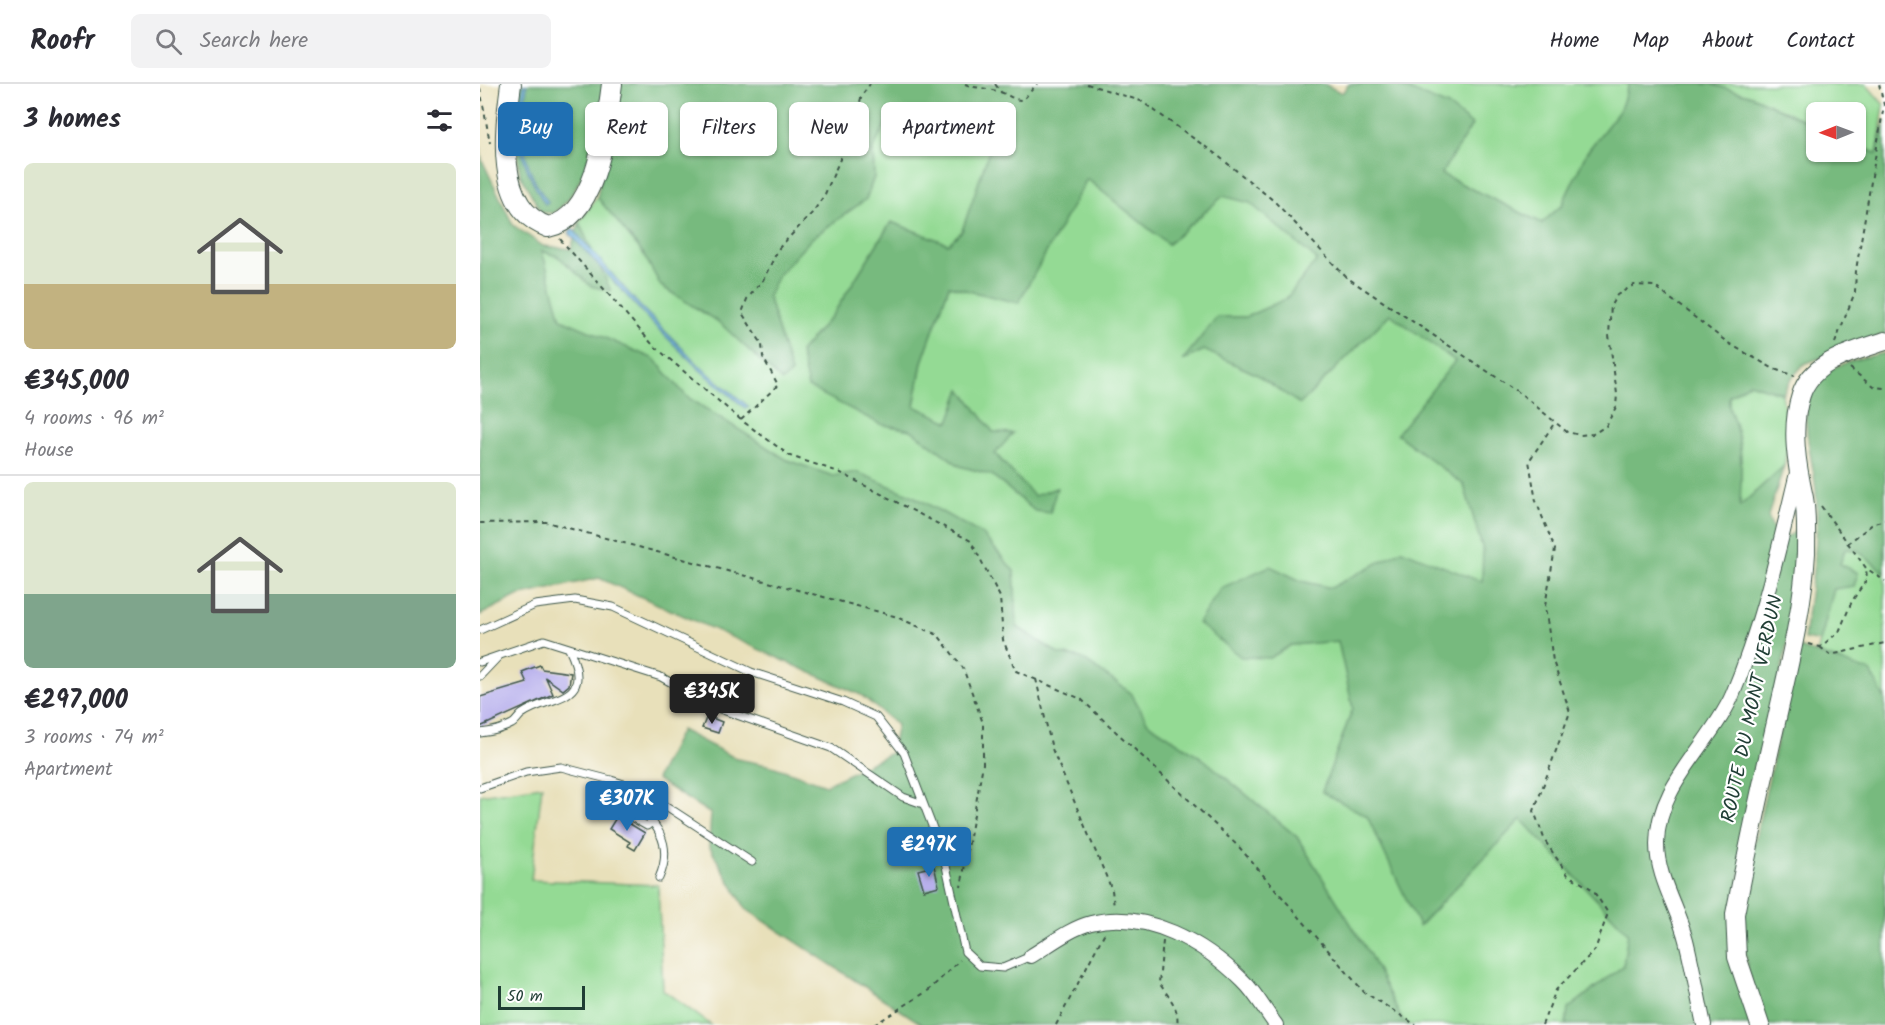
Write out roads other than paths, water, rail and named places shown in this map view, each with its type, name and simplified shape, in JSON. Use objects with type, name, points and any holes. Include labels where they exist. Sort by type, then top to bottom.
[{"type":"main road","points":[[511,84],[505,129],[506,160],[510,178],[525,214],[548,227],[565,221],[584,202],[604,137],[612,84]]},
{"type":"street","name":"ROUTE DU MONT VERDUN","points":[[1760,1025],[1737,957],[1735,914],[1794,639],[1806,553],[1804,500],[1797,473],[1796,424],[1800,396],[1808,380],[1837,357],[1885,341]]},
{"type":"street","points":[[1704,1025],[1686,939],[1661,872],[1657,844],[1662,810],[1677,779],[1706,741],[1731,697],[1761,616],[1797,473]]},
{"type":"street","points":[[1031,956],[1088,923],[1110,919],[1152,924],[1199,944],[1244,981],[1276,1025]]},
{"type":"lane","points":[[480,630],[535,605],[575,600],[613,607],[751,672],[843,702],[876,717],[904,753],[944,856],[965,952],[980,966],[1003,968],[1031,956]]},
{"type":"lane","points":[[480,662],[544,640],[661,677],[717,708],[831,748],[903,797],[923,804]]},
{"type":"lane","points":[[480,733],[513,723],[522,714],[567,696],[575,685],[576,664],[569,649]]},
{"type":"lane","points":[[480,676],[500,655]]},
{"type":"lane","points":[[480,788],[526,772],[561,768],[611,780],[640,789],[752,862]]},
{"type":"lane","points":[[611,780],[652,822],[665,842],[666,861],[659,878]]},
{"type":"lane","points":[[601,800],[647,826],[652,822]]},
{"type":"water","points":[[524,84],[527,84],[525,102],[521,101]]},
{"type":"water","points":[[523,156],[526,156],[531,174],[548,202],[545,204],[529,175]]},
{"type":"water","points":[[572,228],[640,306],[702,368],[749,407],[745,408],[700,370],[648,319],[569,233]]}]
